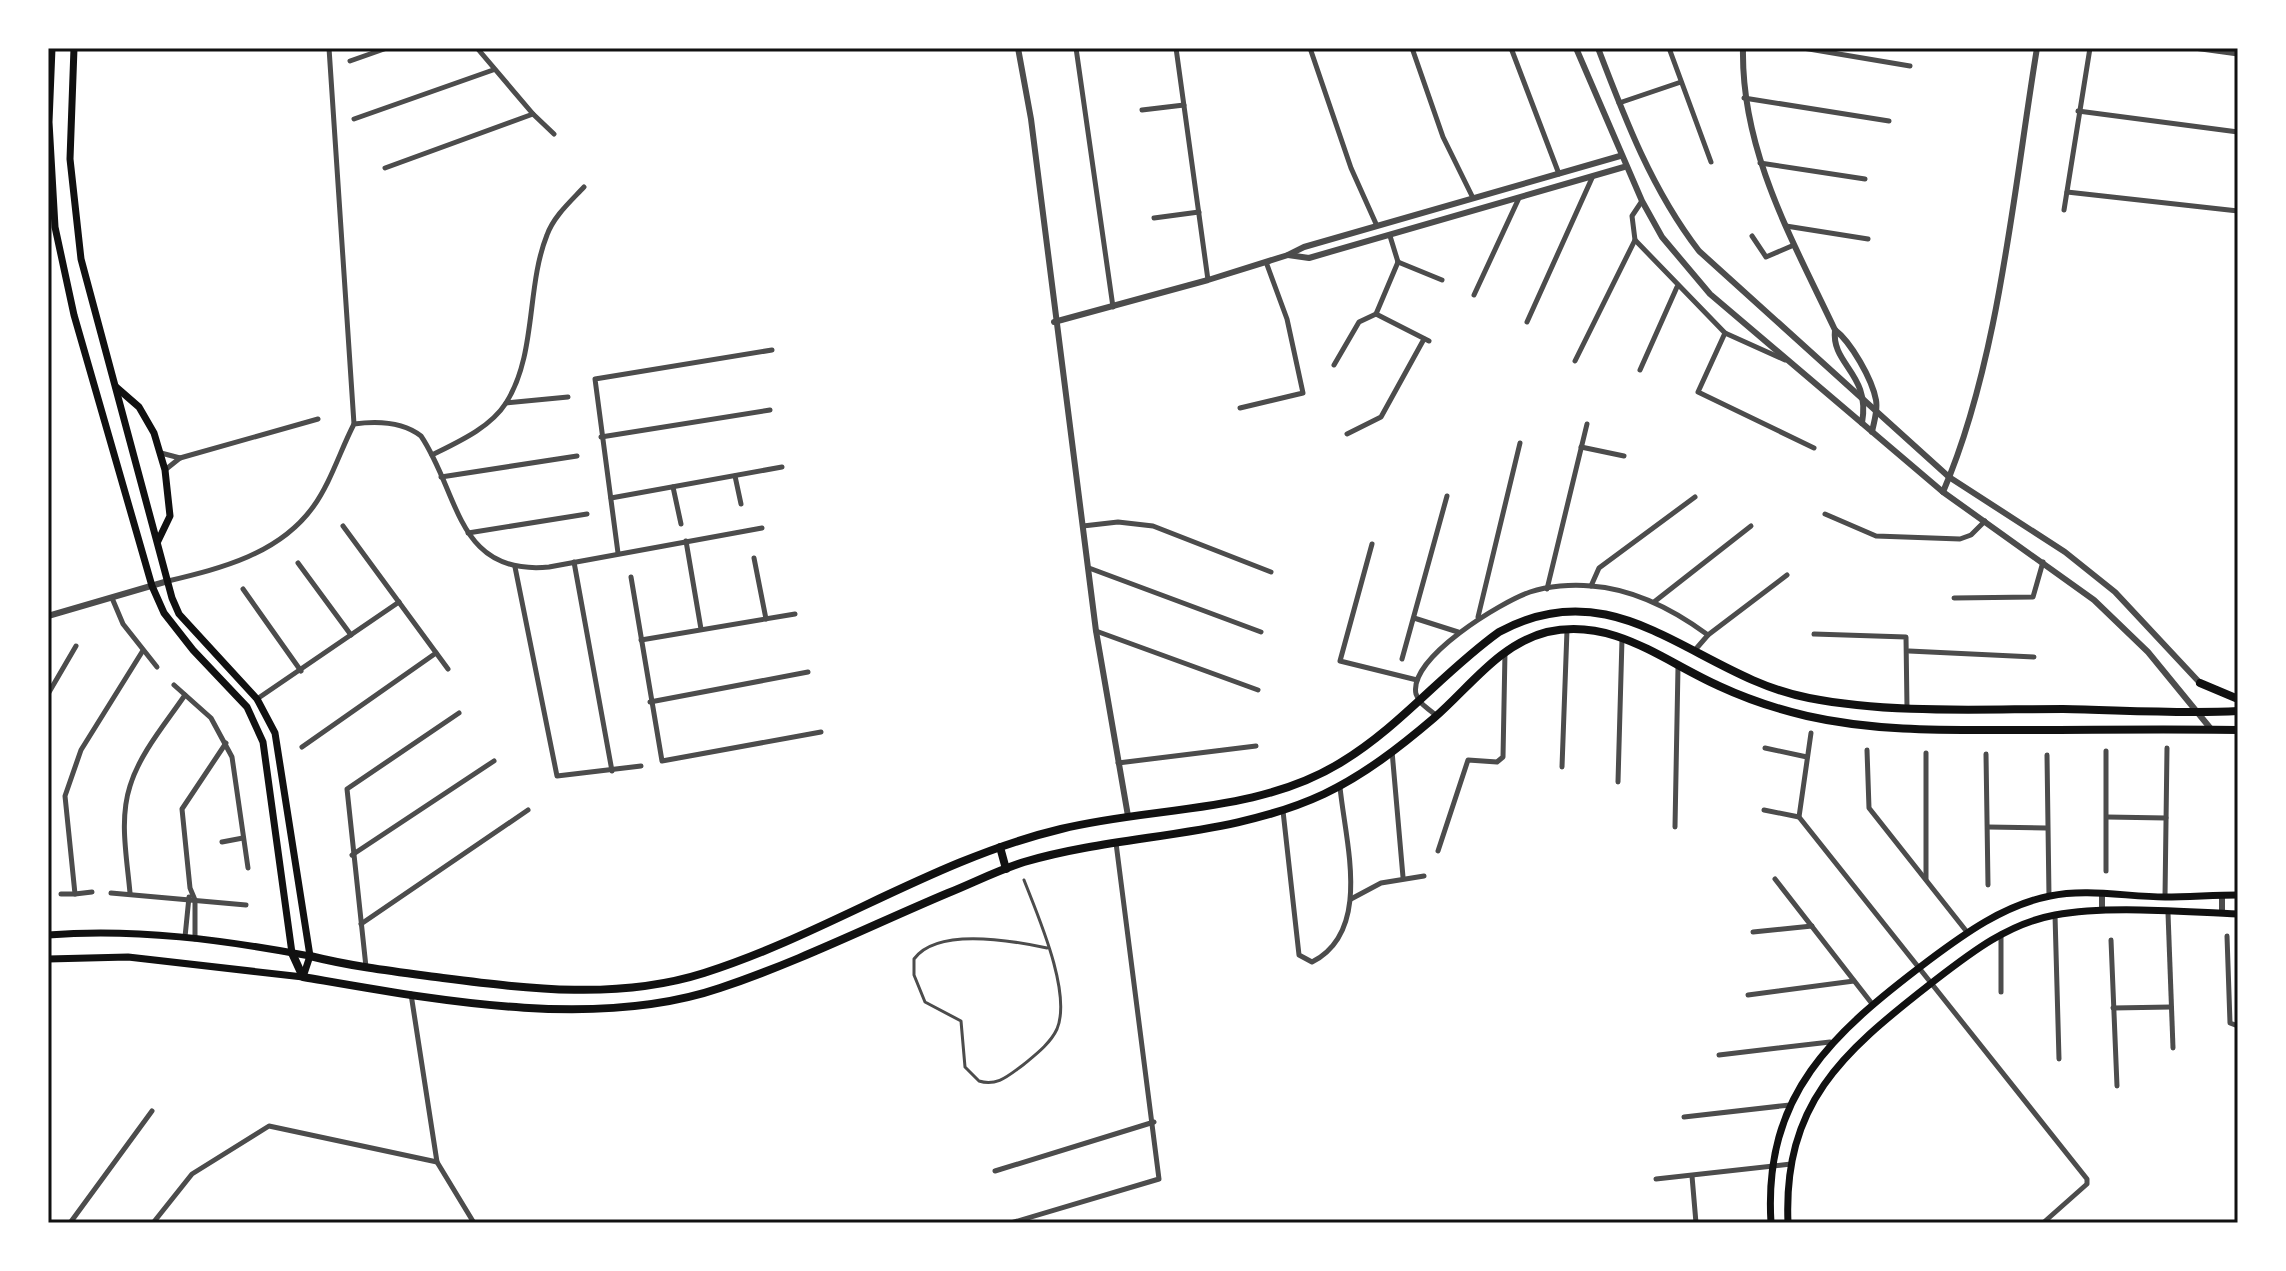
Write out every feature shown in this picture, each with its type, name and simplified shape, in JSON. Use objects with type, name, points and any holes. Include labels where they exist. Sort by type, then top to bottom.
[{"type":"main road","points":[[52,48],[49,122],[55,227],[74,315],[152,586],[164,613],[193,650],[247,707],[263,742],[292,953],[303,977]]},
{"type":"main road","points":[[74,48],[70,159],[73,214],[81,259],[179,614],[257,699],[272,725],[282,762],[310,956],[303,977]]},
{"type":"main road","points":[[116,387],[139,407],[154,433],[165,470],[170,516],[158,541]]},
{"type":"main road","points":[[48,935],[129,933],[185,937],[366,968],[491,984],[590,990],[648,986],[703,973],[758,953],[926,876],[1000,847],[1061,829],[1128,816],[1247,800],[1277,791],[1340,763],[1420,702],[1499,632],[1515,623],[1555,612],[1587,610],[1615,615],[1797,695],[1907,708],[2238,711]]},
{"type":"main road","points":[[48,959],[128,957],[547,1009],[655,1005],[715,990],[1006,869],[1066,851],[1255,819],[1283,811],[1340,786],[1392,751],[1437,716],[1505,652],[1534,636],[1567,630],[1592,630],[1622,636],[1678,667],[1771,706],[1810,716],[1881,727],[1927,730],[2238,730]]},
{"type":"main road","points":[[2200,683],[2238,699]]},
{"type":"main road","points":[[1000,847],[1006,869]]},
{"type":"main road","points":[[1771,1223],[1773,1164],[1791,1105],[1830,1042],[1967,932],[2011,909],[2049,896],[2238,895]]},
{"type":"main road","points":[[1788,1223],[1791,1164],[1803,1117],[1841,1059],[1867,1033],[2001,934],[2055,915],[2102,910],[2238,914]]},
{"type":"main road","points":[[590,990],[590,1009]]},
{"type":"street","points":[[48,616],[243,560],[297,527],[315,505],[354,424],[329,48]]},
{"type":"street","points":[[350,61],[387,48]]},
{"type":"street","points":[[477,48],[493,70],[554,134]]},
{"type":"street","points":[[1018,48],[1031,119],[1054,322],[1096,631],[1128,816]]},
{"type":"street","points":[[1076,48],[1113,307]]},
{"type":"street","points":[[1176,48],[1208,280]]},
{"type":"street","points":[[1310,48],[1351,168],[1377,226]]},
{"type":"street","points":[[1412,48],[1443,137],[1473,198]]},
{"type":"street","points":[[1511,48],[1559,174]]},
{"type":"street","points":[[1576,48],[1624,167],[1662,237],[1692,273],[1786,361],[1943,492],[2044,561],[2116,619],[2148,652],[2211,729]]},
{"type":"street","points":[[1598,48],[1619,103],[1662,196],[1699,251],[1949,477],[2065,552],[2115,592],[2200,683]]},
{"type":"street","points":[[1669,48],[1711,162]]},
{"type":"street","points":[[1743,48],[1744,98],[1759,163],[1835,330],[1844,336],[1873,392],[1877,411],[1872,432]]},
{"type":"street","points":[[1803,48],[1910,66]]},
{"type":"street","points":[[1943,492],[1965,431],[1991,325],[2037,48]]},
{"type":"street","points":[[2064,210],[2090,48]]},
{"type":"street","points":[[2194,48],[2238,54]]},
{"type":"street","points":[[354,119],[493,70]]},
{"type":"street","points":[[1619,103],[1681,82]]},
{"type":"street","points":[[1744,98],[1889,121]]},
{"type":"street","points":[[1142,110],[1184,105]]},
{"type":"street","points":[[2078,111],[2238,132]]},
{"type":"street","points":[[385,168],[533,114]]},
{"type":"street","points":[[1054,322],[1208,280],[1304,247],[1620,156]]},
{"type":"street","points":[[1759,163],[1865,179]]},
{"type":"street","points":[[1288,255],[1309,258],[1624,167]]},
{"type":"street","points":[[1527,322],[1592,178]]},
{"type":"street","points":[[432,455],[487,424],[506,403],[517,376],[546,236],[562,210],[584,187]]},
{"type":"street","points":[[2067,192],[2238,211]]},
{"type":"street","points":[[1474,295],[1519,198]]},
{"type":"street","points":[[1575,361],[1635,240],[1632,216],[1642,201]]},
{"type":"street","points":[[1154,218],[1199,212]]},
{"type":"street","points":[[1785,225],[1868,239]]},
{"type":"street","points":[[1334,365],[1359,322],[1376,314],[1398,262],[1390,236]]},
{"type":"street","points":[[1752,236],[1766,257],[1794,245]]},
{"type":"street","points":[[1635,240],[1725,333],[1786,361]]},
{"type":"street","points":[[1240,408],[1303,393],[1287,319],[1266,262]]},
{"type":"street","points":[[1398,262],[1442,280]]},
{"type":"street","points":[[1640,370],[1678,287]]},
{"type":"street","points":[[1347,434],[1381,417],[1426,340],[1376,314]]},
{"type":"street","points":[[1835,330],[1833,341],[1864,392],[1866,403],[1862,423]]},
{"type":"street","points":[[1725,333],[1697,390],[1814,448]]},
{"type":"street","points":[[618,553],[600,437],[595,379],[772,350]]},
{"type":"street","points":[[506,403],[568,397]]},
{"type":"street","points":[[600,437],[770,410]]},
{"type":"street","points":[[165,470],[180,458],[318,419]]},
{"type":"street","points":[[354,424],[372,421],[411,429],[421,436],[468,533],[487,554],[515,567],[540,568],[762,528]]},
{"type":"street","points":[[1547,589],[1587,424]]},
{"type":"street","points":[[1478,617],[1520,443]]},
{"type":"street","points":[[1581,447],[1624,456]]},
{"type":"street","points":[[160,453],[180,458]]},
{"type":"street","points":[[441,477],[577,456]]},
{"type":"street","points":[[611,498],[782,467]]},
{"type":"street","points":[[735,476],[741,504]]},
{"type":"street","points":[[673,487],[681,524]]},
{"type":"street","points":[[1402,659],[1447,496]]},
{"type":"street","points":[[1591,586],[1599,568],[1695,497]]},
{"type":"street","points":[[468,533],[587,514]]},
{"type":"street","points":[[1825,514],[1876,536],[1960,539],[1971,535],[1985,521]]},
{"type":"street","points":[[1083,526],[1118,522],[1153,526],[1271,572]]},
{"type":"street","points":[[343,526],[448,669]]},
{"type":"street","points":[[1654,602],[1751,526]]},
{"type":"street","points":[[686,541],[701,629]]},
{"type":"street","points":[[1372,544],[1340,661],[1417,680]]},
{"type":"street","points":[[754,558],[766,619]]},
{"type":"street","points":[[1954,598],[2033,597],[2044,561]]},
{"type":"street","points":[[574,562],[612,771]]},
{"type":"street","points":[[298,563],[351,635]]},
{"type":"street","points":[[515,567],[553,769],[557,776],[564,778],[641,766]]},
{"type":"street","points":[[1089,568],[1261,632]]},
{"type":"street","points":[[1694,651],[1708,635],[1787,575]]},
{"type":"street","points":[[631,577],[662,761],[821,732]]},
{"type":"street","points":[[1437,716],[1420,702],[1415,691],[1417,680],[1458,632],[1506,602],[1547,589],[1591,586],[1654,602],[1708,635]]},
{"type":"street","points":[[243,589],[301,671]]},
{"type":"street","points":[[112,598],[142,652],[157,667]]},
{"type":"street","points":[[257,699],[399,602]]},
{"type":"street","points":[[641,640],[795,614]]},
{"type":"street","points":[[1414,618],[1458,632]]},
{"type":"street","points":[[1562,767],[1567,630]]},
{"type":"street","points":[[1096,631],[1258,690]]},
{"type":"street","points":[[1814,634],[1903,636],[1908,639],[1907,708]]},
{"type":"street","points":[[1618,782],[1622,636]]},
{"type":"street","points":[[48,694],[76,646]]},
{"type":"street","points":[[1909,651],[2034,657]]},
{"type":"street","points":[[75,894],[65,796],[81,750],[142,652]]},
{"type":"street","points":[[1438,851],[1468,760],[1497,762],[1503,757],[1505,652]]},
{"type":"street","points":[[302,747],[436,653]]},
{"type":"street","points":[[1675,827],[1678,667]]},
{"type":"street","points":[[650,702],[808,672]]},
{"type":"street","points":[[174,685],[211,718],[232,757],[248,868]]},
{"type":"street","points":[[130,893],[125,823],[129,787],[141,761],[185,695]]},
{"type":"street","points":[[366,968],[347,787],[459,713]]},
{"type":"street","points":[[1799,817],[1811,733]]},
{"type":"street","points":[[195,939],[182,809],[226,743]]},
{"type":"street","points":[[1118,763],[1256,746]]},
{"type":"street","points":[[1765,748],[1807,757]]},
{"type":"street","points":[[2165,897],[2167,748]]},
{"type":"street","points":[[1867,750],[1869,808],[1967,932]]},
{"type":"street","points":[[1392,751],[1403,877]]},
{"type":"street","points":[[2106,751],[2106,871]]},
{"type":"street","points":[[1926,753],[1926,880]]},
{"type":"street","points":[[1986,754],[1988,885]]},
{"type":"street","points":[[2047,755],[2049,896]]},
{"type":"street","points":[[352,855],[494,761]]},
{"type":"street","points":[[1283,811],[1299,955],[1308,962],[1316,961],[1344,931],[1351,899],[1340,786]]},
{"type":"street","points":[[361,924],[528,810]]},
{"type":"street","points":[[1764,810],[1799,817],[2087,1179],[2087,1184],[2043,1223]]},
{"type":"street","points":[[2107,817],[2166,818]]},
{"type":"street","points":[[1988,827],[2046,828]]},
{"type":"street","points":[[222,842],[243,838]]},
{"type":"street","points":[[1011,1223],[1159,1179],[1116,842]]},
{"type":"street","points":[[1351,899],[1381,883],[1424,876]]},
{"type":"street","points":[[1775,879],[1873,1005]]},
{"type":"street","points":[[61,894],[92,892]]},
{"type":"street","points":[[111,893],[246,905]]},
{"type":"street","points":[[2102,894],[2102,910]]},
{"type":"street","points":[[2222,895],[2222,913]]},
{"type":"street","points":[[185,937],[192,899]]},
{"type":"street","points":[[2168,913],[2173,1048]]},
{"type":"street","points":[[2055,915],[2059,1059]]},
{"type":"street","points":[[1753,932],[1812,926]]},
{"type":"street","points":[[2001,934],[2001,992]]},
{"type":"street","points":[[2227,936],[2230,1023],[2238,1026]]},
{"type":"street","points":[[2111,940],[2117,1086]]},
{"type":"street","points":[[1748,995],[1854,981]]},
{"type":"street","points":[[411,993],[437,1162],[474,1223]]},
{"type":"street","points":[[2113,1008],[2171,1007]]},
{"type":"street","points":[[1719,1055],[1830,1042]]},
{"type":"street","points":[[1684,1117],[1791,1105]]},
{"type":"street","points":[[70,1223],[152,1111]]},
{"type":"street","points":[[995,1171],[1154,1122]]},
{"type":"street","points":[[153,1223],[192,1174],[269,1126],[437,1162]]},
{"type":"street","points":[[1656,1179],[1791,1164]]},
{"type":"street","points":[[1692,1176],[1696,1223]]},
{"type":"lane","points":[[1024,880],[1047,948],[1060,994],[1060,1018],[1055,1033],[1039,1052],[1007,1077],[996,1082],[979,1081],[965,1067],[961,1021],[925,1002],[914,975],[914,959],[923,949],[939,942],[995,940],[1047,948]]}]
